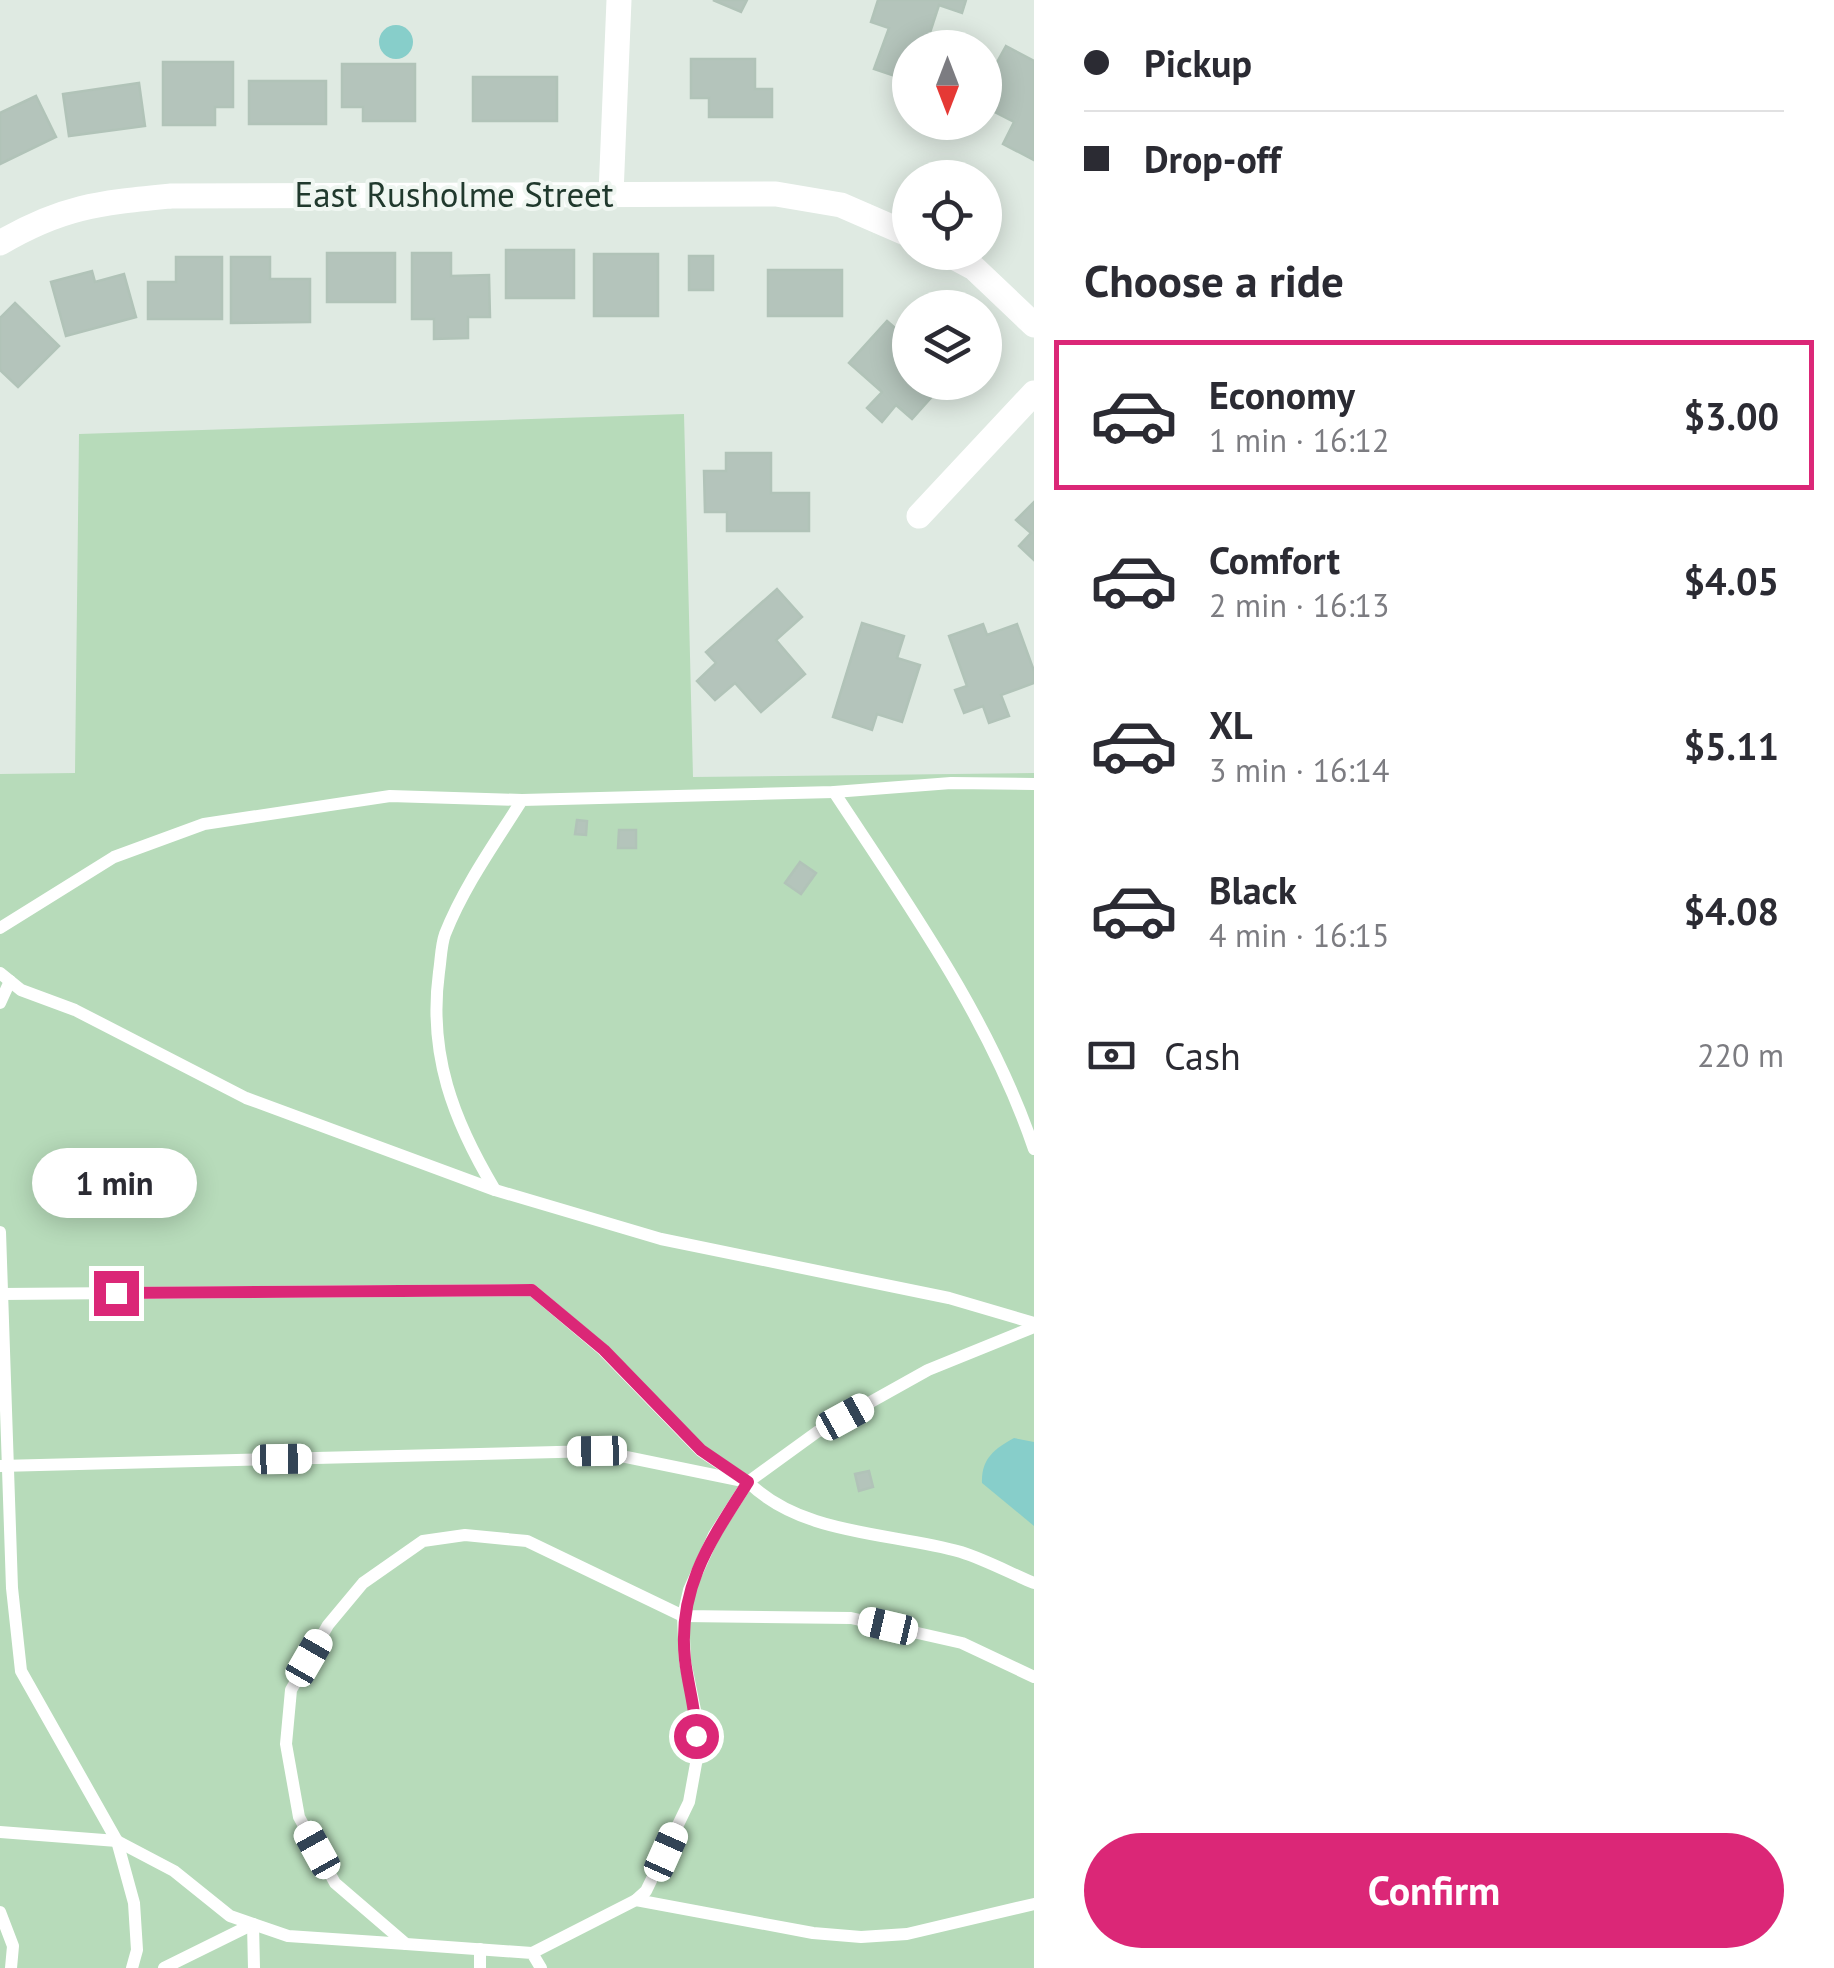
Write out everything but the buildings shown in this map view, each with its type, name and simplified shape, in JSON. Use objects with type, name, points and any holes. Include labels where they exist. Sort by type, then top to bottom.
[{"type":"street","points":[[611,194],[619,0]]},
{"type":"street","name":"East Rusholme Street","points":[[0,243],[42,219],[94,204],[171,196],[776,194],[841,206],[892,227]]},
{"type":"street","points":[[976,270],[1034,326]]},
{"type":"street","points":[[919,516],[1034,393]]},
{"type":"lane","points":[[0,928],[114,857],[204,824],[390,796],[522,800],[834,792],[952,783],[1034,784]]},
{"type":"lane","points":[[834,792],[927,932],[995,1051],[1034,1149]]},
{"type":"lane","points":[[495,1190],[465,1140],[440,1064],[434,1009],[444,936],[472,880],[522,800]]},
{"type":"lane","points":[[0,1003],[5,977],[21,990],[75,1010],[246,1098],[495,1190],[661,1240],[949,1298],[1034,1325]]},
{"type":"lane","points":[[0,1232],[4,1466],[21,1671],[117,1840],[134,1902],[137,1950],[132,1968]]},
{"type":"lane","points":[[1,1294],[532,1290],[604,1350],[701,1450],[748,1482],[766,1500],[788,1511],[888,1539],[961,1552],[1034,1582]]},
{"type":"lane","points":[[0,1832],[117,1840],[174,1871],[230,1916],[288,1936],[532,1953],[636,1900],[646,1891],[689,1802],[697,1758],[696,1714],[685,1661],[683,1616],[689,1590],[708,1549],[748,1482],[818,1432],[928,1370],[1034,1325]]},
{"type":"lane","points":[[4,1466],[597,1451],[748,1482]]},
{"type":"lane","points":[[406,1944],[336,1883],[299,1817],[286,1744],[291,1690],[328,1626],[364,1583],[422,1541],[465,1535],[527,1541],[683,1616],[851,1618],[962,1643],[1034,1677]]},
{"type":"lane","points":[[636,1900],[813,1933],[861,1937],[907,1934],[1034,1904]]},
{"type":"lane","points":[[0,1912],[13,1946],[11,1968]]},
{"type":"lane","points":[[164,1968],[253,1924]]},
{"type":"lane","points":[[253,1924],[254,1968]]},
{"type":"lane","points":[[480,1949],[480,1968]]},
{"type":"lane","points":[[532,1953],[541,1968]]},
{"type":"green space","points":[[684,414],[693,777],[1034,773],[1034,1968],[0,1968],[0,774],[75,773],[79,434]]},
{"type":"water","points":[[396,25],[408,30],[413,42],[408,54],[396,59],[384,54],[379,42],[384,30]]},
{"type":"water","points":[[1014,1438],[1034,1442],[1034,1526],[982,1483],[990,1456]]},
{"type":"route","points":[[116,1293],[532,1290],[604,1350],[701,1450],[748,1482],[714,1535],[689,1590],[683,1616],[696,1736]]}]
